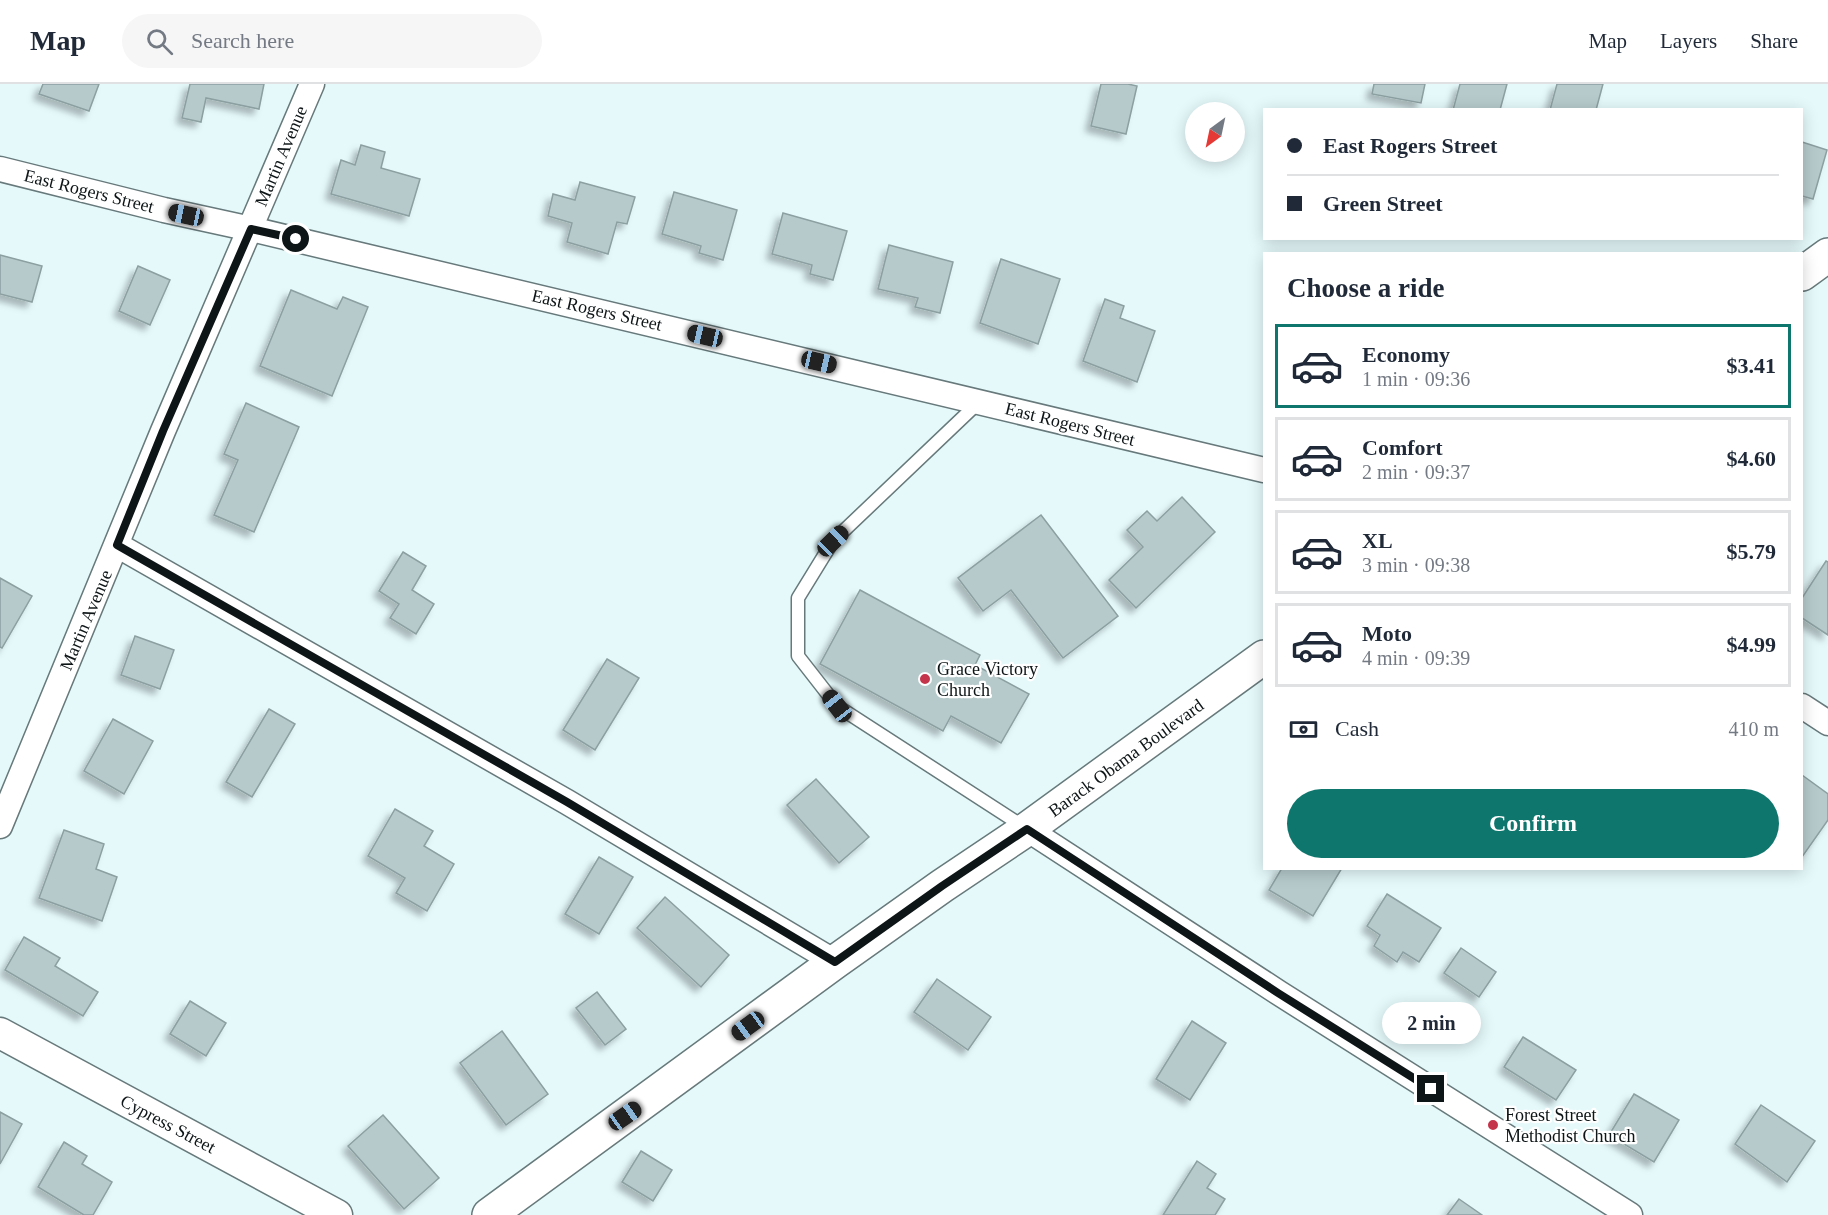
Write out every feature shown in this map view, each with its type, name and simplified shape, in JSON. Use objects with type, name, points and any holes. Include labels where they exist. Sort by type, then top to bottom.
[{"type":"main road","points":[[1803,273],[1828,255]]},
{"type":"main road","name":"Barack Obama Boulevard","points":[[489,1215],[835,962],[1027,829],[1263,658]]},
{"type":"street","name":"Martin Avenue","points":[[0,826],[163,431],[312,84]]},
{"type":"street","name":"East Rogers Street","points":[[0,169],[164,210],[1263,470]]},
{"type":"street","points":[[117,545],[567,802],[835,962]]},
{"type":"street","points":[[1803,707],[1828,723]]},
{"type":"street","points":[[1027,829],[1278,993],[1630,1215]]},
{"type":"street","name":"Cypress Street","points":[[0,1033],[337,1215]]},
{"type":"lane","points":[[979,402],[833,541],[798,598],[798,656],[837,706],[1027,829]]},
{"type":"building","points":[[43,84],[99,84],[89,111],[39,94]]},
{"type":"building","points":[[190,84],[264,84],[259,109],[206,98],[201,122],[182,118]]},
{"type":"building","points":[[1101,84],[1137,86],[1126,134],[1091,126]]},
{"type":"building","points":[[1374,84],[1425,84],[1421,103],[1372,94]]},
{"type":"building","points":[[1460,84],[1507,84],[1501,108],[1454,108]]},
{"type":"building","points":[[1557,84],[1603,84],[1597,108],[1551,108]]},
{"type":"building","points":[[1803,142],[1827,150],[1813,199],[1803,196]]},
{"type":"building","points":[[361,145],[385,152],[381,168],[420,179],[409,216],[331,194],[341,160],[355,165]]},
{"type":"building","points":[[580,182],[635,197],[627,224],[617,222],[608,254],[567,242],[572,223],[548,216],[553,194],[575,200]]},
{"type":"building","points":[[674,192],[737,210],[723,260],[699,253],[701,246],[662,234]]},
{"type":"building","points":[[783,213],[847,231],[833,280],[810,274],[812,265],[772,254]]},
{"type":"building","points":[[889,245],[953,262],[940,313],[915,307],[918,298],[878,289]]},
{"type":"building","points":[[0,255],[42,266],[32,302],[0,294]]},
{"type":"building","points":[[1001,259],[1060,279],[1038,344],[980,323]]},
{"type":"building","points":[[138,266],[170,280],[150,325],[119,311]]},
{"type":"building","points":[[291,290],[337,309],[343,297],[368,307],[332,396],[260,366]]},
{"type":"building","points":[[1105,299],[1124,306],[1120,318],[1155,331],[1137,382],[1083,361]]},
{"type":"building","points":[[246,403],[299,427],[254,532],[214,515],[238,460],[224,454]]},
{"type":"building","points":[[1182,497],[1215,532],[1136,608],[1109,580],[1143,547],[1127,530],[1147,511],[1157,521]]},
{"type":"building","points":[[1041,515],[1118,616],[1063,658],[1011,590],[983,611],[958,578]]},
{"type":"building","points":[[403,552],[426,566],[412,590],[434,604],[416,634],[390,618],[399,604],[379,591]]},
{"type":"building","points":[[1826,561],[1828,562],[1828,635],[1803,619],[1803,596]]},
{"type":"building","points":[[0,578],[32,596],[2,648],[0,647]]},
{"type":"building","name":"Grace Victory Church","points":[[860,590],[980,655],[975,665],[1029,694],[1001,743],[951,716],[943,731],[820,664]]},
{"type":"building","points":[[135,636],[174,650],[160,689],[121,675]]},
{"type":"building","points":[[607,659],[639,678],[595,750],[563,730]]},
{"type":"building","points":[[269,709],[295,724],[252,797],[226,782]]},
{"type":"building","points":[[113,719],[153,741],[124,794],[84,771]]},
{"type":"building","points":[[1803,776],[1828,794],[1828,820],[1803,856]]},
{"type":"building","points":[[816,779],[869,837],[839,863],[787,805]]},
{"type":"building","points":[[395,809],[433,831],[424,846],[454,864],[427,911],[396,893],[405,878],[368,856]]},
{"type":"building","points":[[64,830],[104,844],[96,869],[117,877],[102,921],[39,898]]},
{"type":"building","points":[[599,857],[633,877],[599,934],[565,914]]},
{"type":"building","points":[[1281,870],[1341,870],[1313,916],[1269,890]]},
{"type":"building","points":[[1387,894],[1441,928],[1419,962],[1403,952],[1397,962],[1374,946],[1380,935],[1367,926]]},
{"type":"building","points":[[665,897],[729,955],[701,987],[637,928]]},
{"type":"building","points":[[24,937],[60,958],[55,966],[98,992],[83,1016],[5,970]]},
{"type":"building","points":[[1461,948],[1496,972],[1479,997],[1444,973]]},
{"type":"building","points":[[937,979],[991,1017],[968,1050],[914,1012]]},
{"type":"building","points":[[597,992],[626,1029],[605,1045],[576,1008]]},
{"type":"building","points":[[190,1001],[226,1023],[206,1056],[170,1034]]},
{"type":"building","points":[[1192,1021],[1226,1043],[1190,1100],[1156,1079]]},
{"type":"building","points":[[502,1031],[548,1094],[506,1125],[460,1063]]},
{"type":"building","points":[[1523,1037],[1576,1070],[1556,1100],[1504,1067]]},
{"type":"building","points":[[1634,1094],[1679,1120],[1654,1162],[1609,1135]]},
{"type":"building","points":[[1761,1105],[1815,1141],[1787,1182],[1735,1144]]},
{"type":"building","points":[[0,1112],[22,1124],[0,1164]]},
{"type":"building","points":[[383,1115],[439,1178],[404,1209],[348,1146]]},
{"type":"building","points":[[64,1142],[87,1156],[82,1164],[112,1182],[93,1215],[84,1215],[38,1187]]},
{"type":"building","points":[[641,1151],[672,1170],[653,1201],[622,1182]]},
{"type":"building","points":[[1197,1161],[1216,1174],[1207,1188],[1225,1199],[1215,1215],[1163,1215]]},
{"type":"building","points":[[1459,1199],[1482,1215],[1447,1215]]},
{"type":"place","name":"Grace Victory Church","points":[[925,679]]},
{"type":"place","name":"Forest Street Methodist Church","points":[[1493,1125]]},
{"type":"route","points":[[296,239],[251,229],[163,431],[117,545],[567,802],[835,962],[1027,829],[1278,993],[1431,1089]]}]
